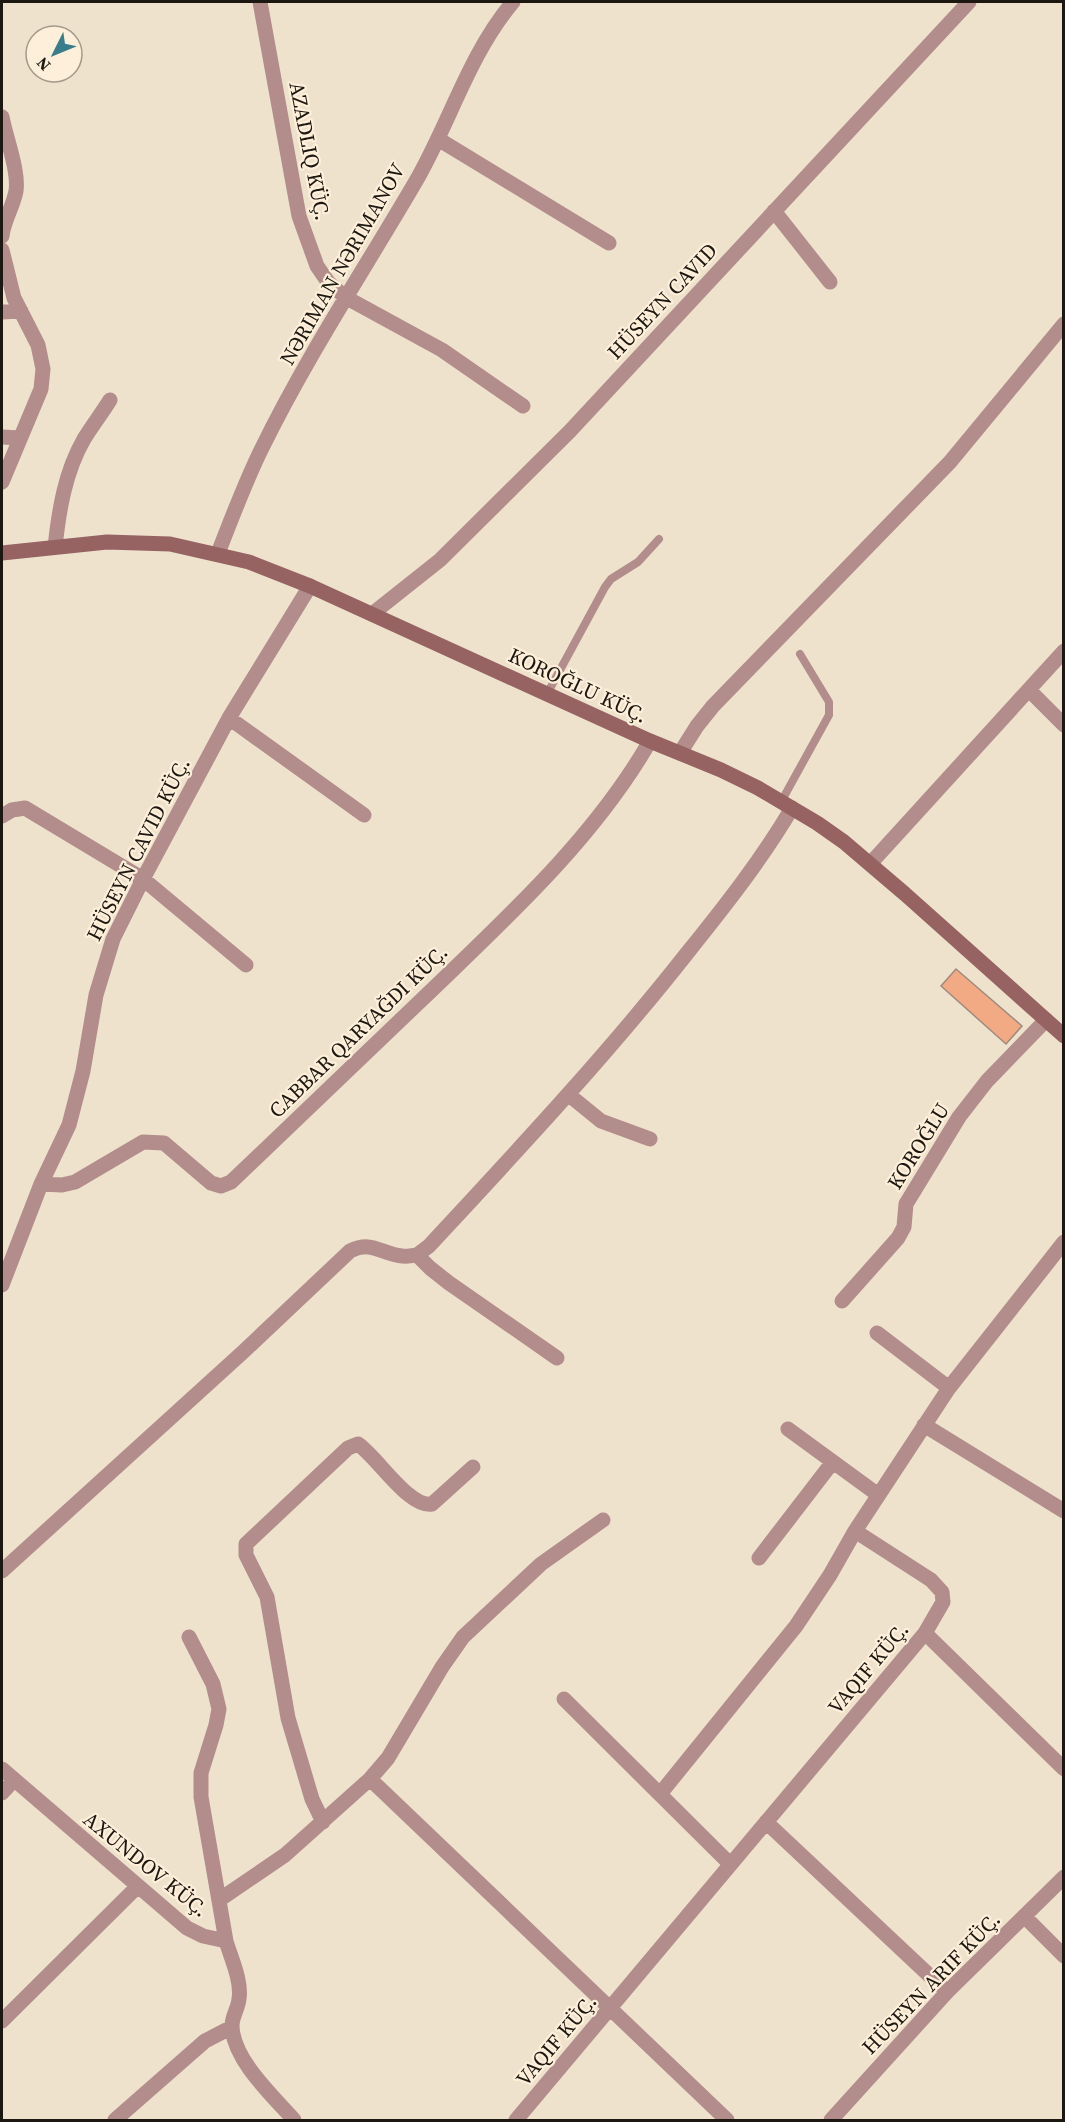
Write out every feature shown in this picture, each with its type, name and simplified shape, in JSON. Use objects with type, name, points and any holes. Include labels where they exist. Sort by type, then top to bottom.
[{"type":"street","points":[[260,2],[299,216],[317,266],[328,282],[345,297],[442,350],[523,406]]},
{"type":"street","name":"NƏRIMAN NƏRIMANOV","points":[[218,553],[262,447],[345,297],[416,180],[438,139],[462,84],[486,42],[513,2]]},
{"type":"street","name":"HÜSEYN CAVID","points":[[372,614],[440,560],[570,431],[969,2]]},
{"type":"street","points":[[2,117],[16,188],[14,202],[3,224],[2,236]]},
{"type":"street","points":[[438,139],[609,243]]},
{"type":"street","points":[[774,211],[830,282]]},
{"type":"street","points":[[2,250],[14,298],[38,345],[44,369],[41,389],[2,482]]},
{"type":"street","points":[[2,312],[21,311]]},
{"type":"street","points":[[680,753],[713,706],[950,462],[1064,324]]},
{"type":"street","points":[[55,547],[59,507],[67,481],[83,441],[110,400]]},
{"type":"street","points":[[2,437],[20,438]]},
{"type":"street","name":"KOROĞLU KÜÇ.","points":[[2,554],[107,542],[170,544],[218,553],[249,562],[310,586],[758,788],[844,842],[1064,1036]]},
{"type":"street","name":"HÜSEYN CAVID KÜÇ.","points":[[2,1285],[41,1184],[69,1125],[83,1071],[96,994],[113,939],[142,879],[229,718],[310,586]]},
{"type":"street","points":[[870,864],[1064,651]]},
{"type":"street","points":[[1029,690],[1064,725]]},
{"type":"street","points":[[229,718],[364,815]]},
{"type":"street","points":[[41,1184],[62,1185],[75,1182],[143,1142],[154,1141],[164,1143],[211,1183],[221,1186],[231,1182],[474,950],[558,863],[612,799],[650,741]]},
{"type":"street","points":[[2,1571],[243,1352],[350,1251],[360,1246],[370,1246],[402,1256],[417,1254],[429,1246],[569,1095],[651,999],[765,852],[786,805]]},
{"type":"street","points":[[2,816],[12,810],[25,808],[142,879],[246,966]]},
{"type":"street","name":"KOROĞLU","points":[[842,1301],[898,1238],[904,1227],[906,1204],[959,1117],[987,1081],[1046,1020]]},
{"type":"street","points":[[569,1095],[601,1121],[650,1139]]},
{"type":"street","points":[[660,1794],[796,1626],[830,1575],[878,1494],[949,1388],[1064,1242]]},
{"type":"street","points":[[417,1254],[449,1283],[557,1358]]},
{"type":"street","points":[[877,1332],[949,1388]]},
{"type":"street","points":[[924,1425],[1064,1511]]},
{"type":"street","points":[[788,1429],[832,1463],[878,1494]]},
{"type":"street","points":[[323,1822],[312,1799],[288,1718],[267,1597],[246,1555],[246,1544],[348,1448],[358,1444],[412,1499],[425,1505],[432,1504],[473,1467]]},
{"type":"street","points":[[759,1558],[832,1463]]},
{"type":"street","points":[[219,1900],[285,1855],[370,1779],[399,1740],[442,1667],[463,1637],[541,1564],[603,1520]]},
{"type":"street","name":"VAQIF KÜÇ.","points":[[516,2121],[926,1633],[944,1602],[942,1592],[931,1580],[855,1531]]},
{"type":"street","points":[[926,1633],[1064,1769]]},
{"type":"street","points":[[189,1637],[213,1684],[219,1709],[201,1773],[201,1797],[226,1941],[239,1985],[239,2000],[232,2027],[237,2047],[247,2065],[294,2121]]},
{"type":"street","points":[[564,1699],[730,1864]]},
{"type":"street","name":"AXUNDOV KÜÇ.","points":[[2,1769],[187,1928],[203,1936],[226,1941]]},
{"type":"street","points":[[370,1779],[727,2121]]},
{"type":"street","points":[[2,1793],[14,1780]]},
{"type":"street","points":[[766,1822],[947,1992]]},
{"type":"street","name":"HÜSEYN ARIF KÜÇ.","points":[[831,2121],[947,1992],[1064,1877]]},
{"type":"street","points":[[2,2021],[137,1887]]},
{"type":"street","points":[[1023,1916],[1064,1956]]},
{"type":"street","points":[[115,2121],[205,2040],[232,2027]]},
{"type":"lane","points":[[547,694],[605,586],[611,579],[638,562],[659,539]]},
{"type":"lane","points":[[786,805],[829,715],[829,702],[800,654]]},
{"type":"building","points":[[956,969],[1022,1026],[1006,1044],[941,986]]}]
